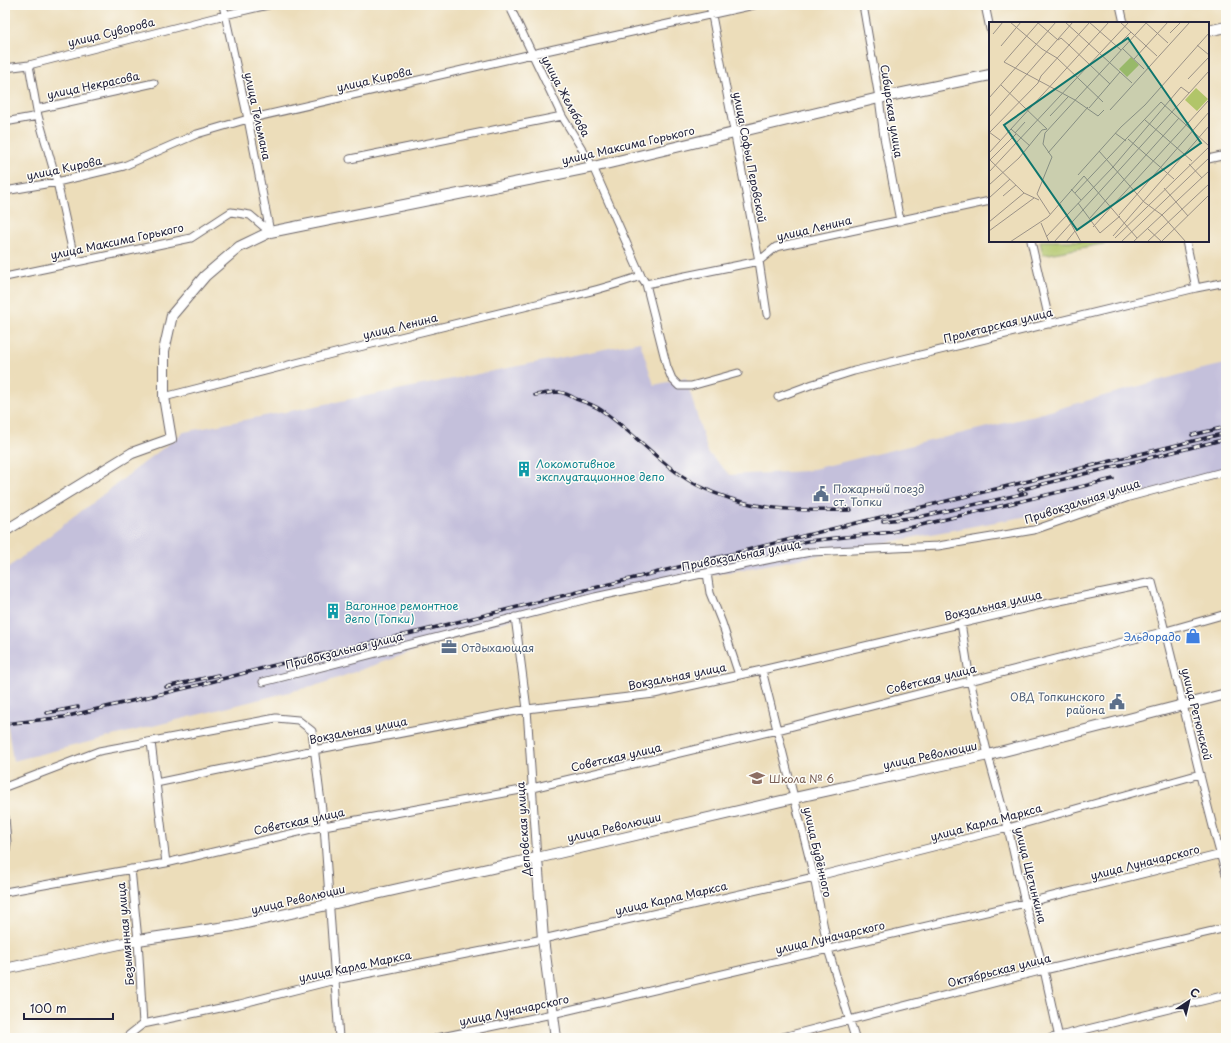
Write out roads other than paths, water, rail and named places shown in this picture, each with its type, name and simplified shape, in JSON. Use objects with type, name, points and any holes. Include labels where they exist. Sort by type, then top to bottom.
[{"type":"street","name":"улица Тельмана","points":[[223,5],[248,119],[270,232]]},
{"type":"street","name":"улица Суворова","points":[[5,68],[29,65],[268,5]]},
{"type":"street","name":"улица Желябова","points":[[509,5],[562,116],[593,167],[641,276],[646,284],[667,367],[672,379],[679,386],[691,386],[738,373]]},
{"type":"street","name":"улица Софьи Перовской","points":[[710,5],[759,261],[767,314]]},
{"type":"street","name":"улица Кирова","points":[[5,191],[57,182],[124,166],[197,134],[248,119],[754,5]]},
{"type":"street","name":"Сибирская улица","points":[[863,5],[884,137],[900,221]]},
{"type":"street","points":[[985,5],[989,24]]},
{"type":"street","points":[[1120,5],[1124,22]]},
{"type":"street","points":[[1209,31],[1226,27]]},
{"type":"street","points":[[29,65],[38,112],[57,182],[75,262]]},
{"type":"street","name":"улица Максима Горького","points":[[5,531],[132,453],[171,439],[164,396],[164,351],[172,315],[205,276],[239,247],[270,232],[593,167],[879,98],[989,75]]},
{"type":"street","name":"улица Некрасова","points":[[5,122],[38,112],[154,83]]},
{"type":"street","points":[[350,159],[562,116]]},
{"type":"street","points":[[1209,159],[1226,155]]},
{"type":"street","name":"улица Ленина","points":[[646,284],[759,261],[776,247],[989,201]]},
{"type":"street","name":"улица Максима Горького","points":[[5,277],[191,238],[231,212],[250,215],[270,232]]},
{"type":"street","points":[[1031,242],[1050,324]]},
{"type":"street","points":[[1186,242],[1196,288]]},
{"type":"street","name":"улица Ленина","points":[[164,396],[355,348],[610,287],[641,276]]},
{"type":"street","name":"Пролетарская улица","points":[[778,397],[854,371],[1226,282]]},
{"type":"street","name":"Привокзальная улица","points":[[263,682],[595,597],[771,559],[811,552],[938,546],[1034,530],[1130,496],[1226,471]]},
{"type":"street","points":[[707,572],[710,593],[722,623],[739,675]]},
{"type":"street","name":"Вокзальная улица","points":[[156,783],[314,750],[527,709],[654,694],[1045,604],[1152,582]]},
{"type":"street","name":"улица Ретюнской","points":[[1152,582],[1166,631],[1200,774],[1223,854],[1226,874]]},
{"type":"street","name":"Советская улица","points":[[5,892],[166,863],[324,826],[532,788],[777,730],[1166,631],[1226,614]]},
{"type":"street","name":"Деповская улица","points":[[515,617],[527,709],[543,939],[556,1038]]},
{"type":"street","name":"улица Щетинкина","points":[[961,624],[970,680],[988,755],[1008,828],[1025,903],[1044,970],[1059,1037]]},
{"type":"street","name":"улица Будённого","points":[[762,670],[814,877],[828,949],[855,1038]]},
{"type":"street","name":"улица Революции","points":[[5,969],[138,940],[234,926],[537,858],[794,798],[988,755],[1226,694]]},
{"type":"street","name":"Вокзальная улица","points":[[5,788],[99,751],[276,718],[298,720],[312,731],[314,750]]},
{"type":"street","points":[[151,742],[166,863]]},
{"type":"street","points":[[314,750],[324,826],[339,1038]]},
{"type":"street","name":"улица Карла Маркса","points":[[143,1024],[240,1004],[335,980],[543,939],[814,877],[1008,828],[1200,774]]},
{"type":"street","points":[[5,817],[7,843],[5,858]]},
{"type":"street","name":"улица Луначарского","points":[[437,1038],[552,1014],[1025,903],[1223,854]]},
{"type":"street","name":"Безымянная улица","points":[[131,869],[138,940],[143,1024]]},
{"type":"street","name":"Октябрьская улица","points":[[779,1038],[1044,970],[1226,928]]},
{"type":"street","points":[[1051,1038],[1226,995]]},
{"type":"street","points":[[128,1038],[129,1035],[143,1024]]},
{"type":"railway","points":[[535,395],[559,392],[586,402],[601,410],[684,477],[716,494],[753,505],[772,508],[851,510]]},
{"type":"railway","points":[[1192,435],[1226,427]]},
{"type":"railway","points":[[5,724],[64,717],[203,684],[271,666],[425,630],[1226,433]]},
{"type":"railway","points":[[1019,490],[1226,439]]},
{"type":"railway","points":[[785,546],[808,541],[892,532],[1113,479]]},
{"type":"railway","points":[[883,521],[919,517],[1026,493]]},
{"type":"railway","points":[[166,687],[218,675]]},
{"type":"railway","points":[[47,713],[78,707]]},
{"type":"place","name":"Локомотивное эксплуатационное депо","points":[[524,469]]},
{"type":"place","name":"Пожарный поезд ст. Топки","points":[[821,494]]},
{"type":"place","name":"Вагонное ремонтное депо (Топки)","points":[[333,611]]},
{"type":"place","name":"Эльдорадо","points":[[1193,636]]},
{"type":"place","name":"Отдыхающая","points":[[449,647]]},
{"type":"place","name":"ОВД Топкинского района","points":[[1117,702]]},
{"type":"place","name":"Школа № 6","points":[[757,778]]}]
